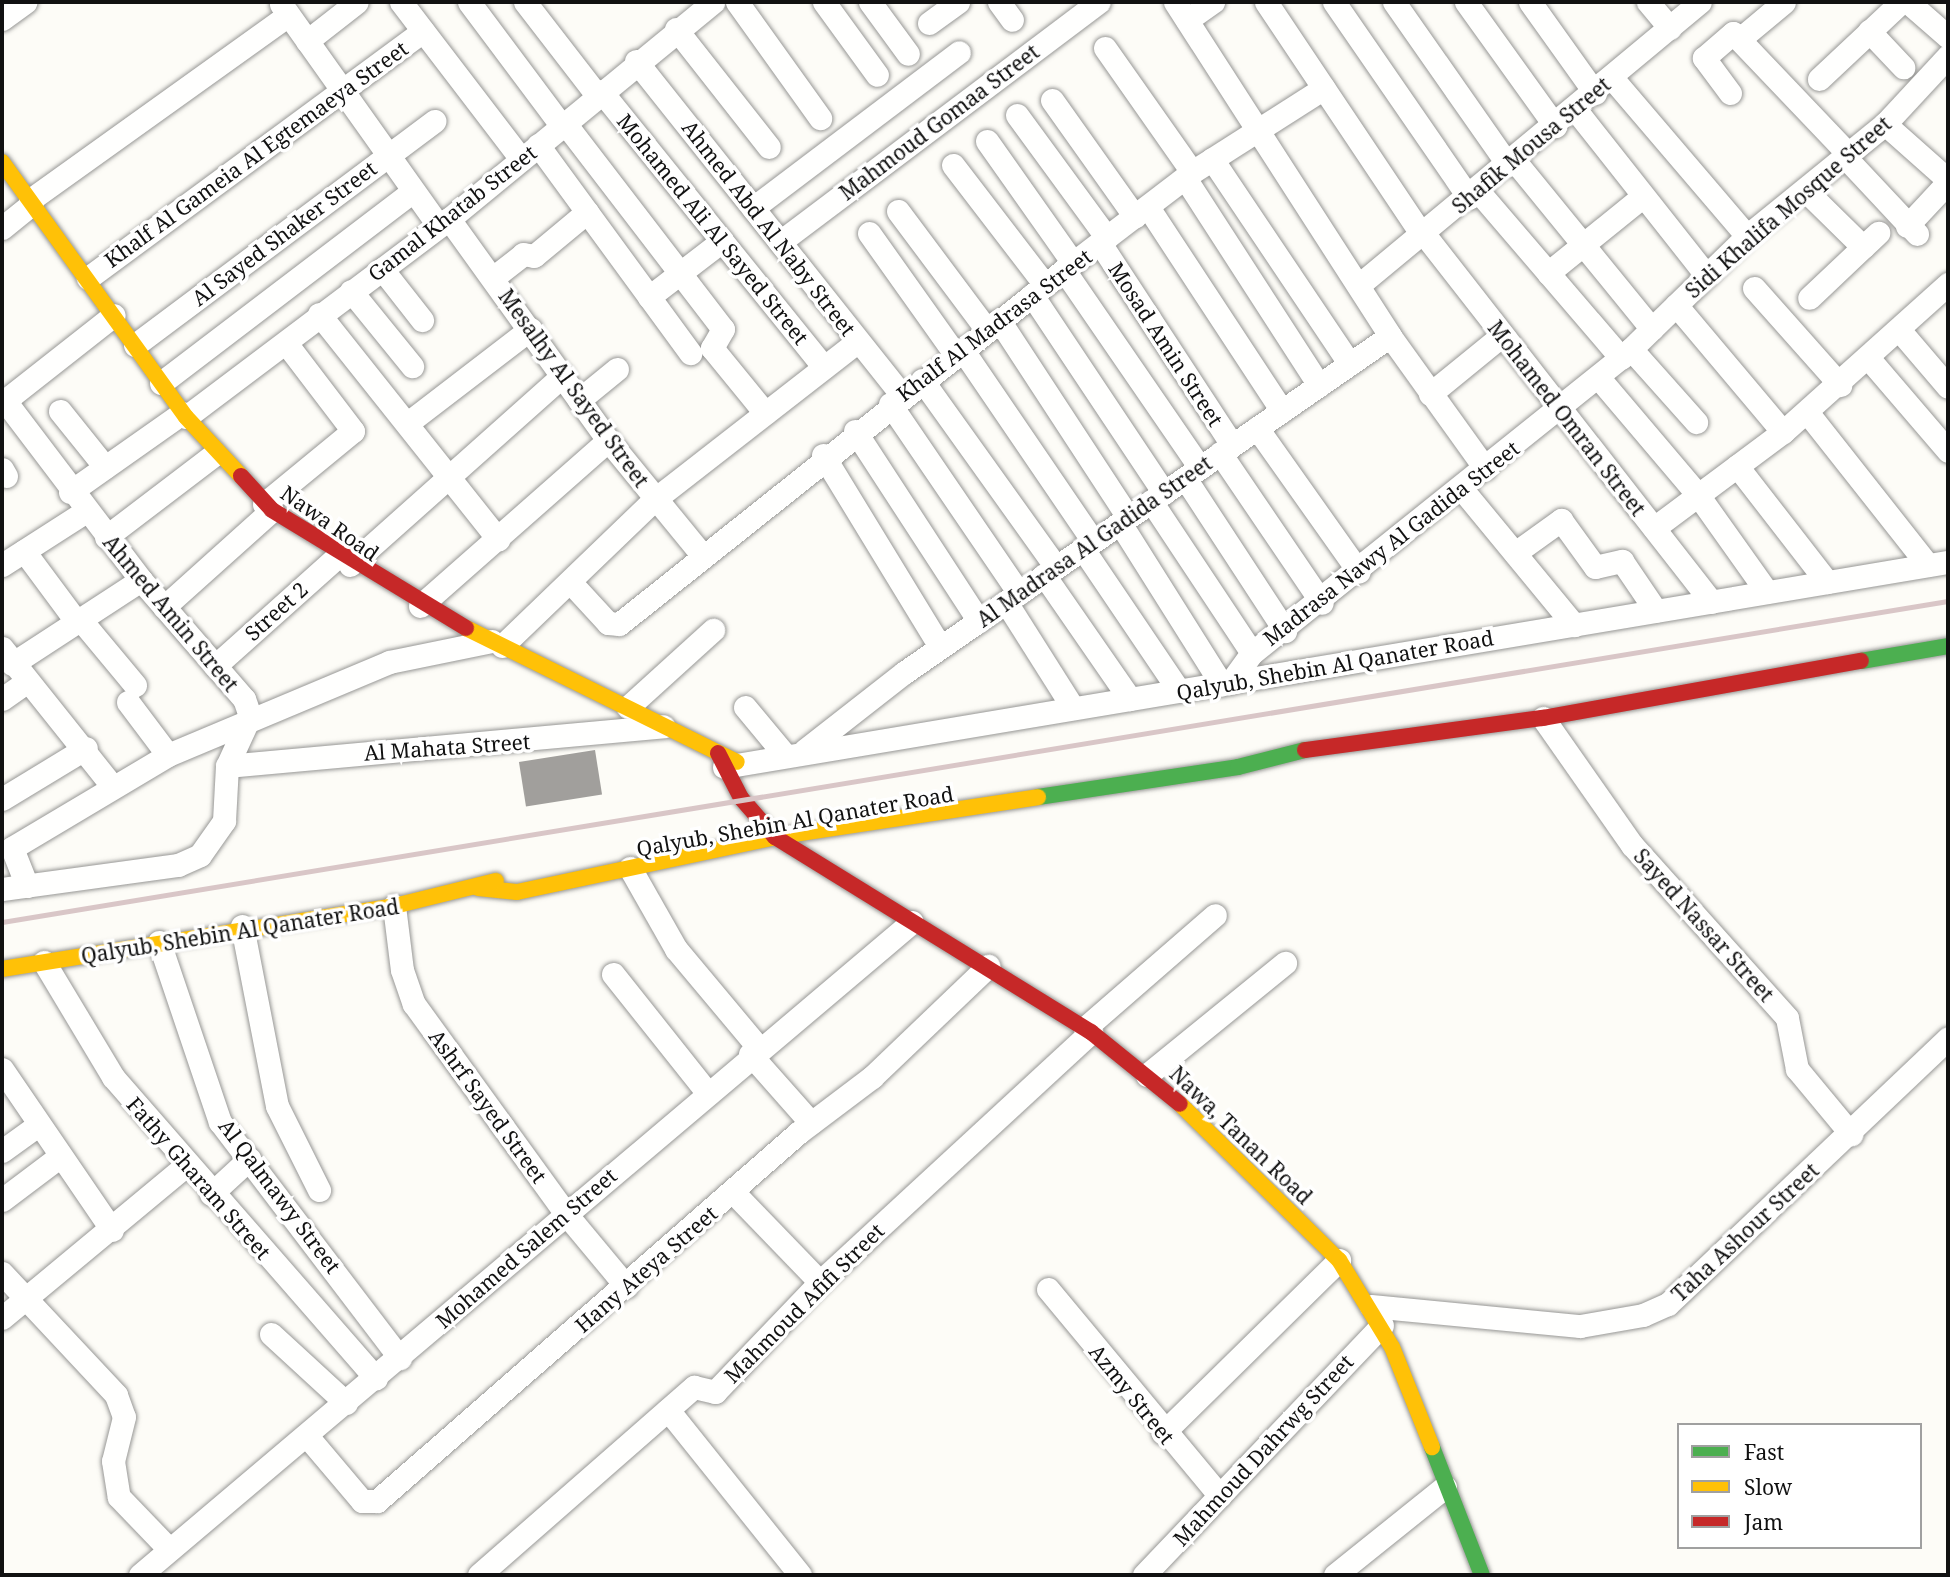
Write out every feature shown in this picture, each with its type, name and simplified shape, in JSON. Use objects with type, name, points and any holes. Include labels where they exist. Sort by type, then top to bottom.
[{"type":"main road","name":"Nawa Road","points":[[2,162],[184,415],[215,454],[268,507],[344,561],[420,606],[666,725],[725,761],[783,820]]},
{"type":"main road","name":"Qalyub, Shebin Al Qanater Road","points":[[478,888],[517,892],[775,837],[1238,767],[1281,753],[1544,718],[1948,646]]},
{"type":"main road","name":"Qalyub, Shebin Al Qanater Road","points":[[2,969],[242,926],[394,906],[783,820],[1234,748],[1281,753]]},
{"type":"main road","name":"Nawa Road","points":[[725,761],[762,825]]},
{"type":"main road","name":"Nawa, Tanan Road","points":[[783,820],[816,861]]},
{"type":"main road","name":"Nawa, Tanan Road","points":[[762,825],[775,837],[1088,1030],[1147,1075],[1339,1260],[1376,1316],[1482,1575]]},
{"type":"street","points":[[2,19],[24,2]]},
{"type":"street","points":[[307,41],[357,2]]},
{"type":"street","points":[[401,2],[423,31],[530,152],[587,212],[691,353]]},
{"type":"street","points":[[469,2],[723,329],[712,348],[765,413]]},
{"type":"street","name":"Mohamed Ali Al Sayed Street","points":[[525,2],[824,367]]},
{"type":"street","points":[[737,2],[820,118]]},
{"type":"street","points":[[824,2],[877,75]]},
{"type":"street","points":[[870,2],[908,54]]},
{"type":"street","points":[[929,23],[956,2]]},
{"type":"street","name":"Mahmoud Gomaa Street","points":[[779,242],[1099,2]]},
{"type":"street","points":[[1213,2],[1181,11],[1390,336],[1485,468]]},
{"type":"street","name":"Mohamed Omran Street","points":[[1266,2],[1423,235],[1711,602]]},
{"type":"street","points":[[1334,2],[1473,195],[1696,422]]},
{"type":"street","points":[[1394,2],[1511,163],[1653,329]]},
{"type":"street","points":[[1466,2],[1555,126]]},
{"type":"street","points":[[1530,2],[1603,85],[1747,236]]},
{"type":"street","points":[[1648,2],[1670,28]]},
{"type":"street","name":"Shafik Mousa Street","points":[[1359,285],[1473,195],[1700,2]]},
{"type":"street","points":[[1730,93],[1704,58],[1784,2]]},
{"type":"street","points":[[1819,79],[1901,2]]},
{"type":"street","points":[[1909,2],[1948,37]]},
{"type":"street","name":"Gamal Khatab Street","points":[[70,492],[286,343],[318,314],[444,222],[703,5]]},
{"type":"street","points":[[2,228],[31,202],[284,6]]},
{"type":"street","name":"Mesalhy Al Sayed Street","points":[[284,6],[414,191],[494,277],[608,440],[702,555]]},
{"type":"street","points":[[676,29],[769,147]]},
{"type":"street","name":"Khalf Al Gameia Al Egtemaeya Street","points":[[88,278],[423,31]]},
{"type":"street","points":[[1869,31],[1903,67]]},
{"type":"street","points":[[1736,36],[1912,230],[1948,181],[1885,124]]},
{"type":"street","points":[[1105,48],[1189,175],[1320,385]]},
{"type":"street","points":[[753,208],[959,52]]},
{"type":"street","name":"Sidi Khalifa Mosque Street","points":[[1559,410],[1653,329],[1747,236],[1885,124],[1948,56]]},
{"type":"street","name":"Ahmed Abd Al Naby Street","points":[[636,61],[858,341],[896,400],[1012,597],[1073,708]]},
{"type":"street","name":"Khalf Al Madrasa Street","points":[[572,584],[608,623],[620,624],[823,455],[1069,266],[1189,175],[1257,128],[1324,88]]},
{"type":"street","points":[[1052,100],[1142,212],[1282,411]]},
{"type":"street","points":[[1575,109],[1706,275]]},
{"type":"street","name":"Mosad Amin Street","points":[[1017,115],[1104,241],[1226,449],[1322,603]]},
{"type":"street","name":"Al Sayed Shaker Street","points":[[135,345],[433,121]]},
{"type":"street","points":[[987,141],[1069,266],[1285,631]]},
{"type":"street","points":[[1212,159],[1350,364]]},
{"type":"street","points":[[953,165],[1038,290],[1252,653]]},
{"type":"street","points":[[1805,190],[1871,240],[1809,298]]},
{"type":"street","points":[[161,383],[414,191]]},
{"type":"street","points":[[1548,273],[1643,195]]},
{"type":"street","points":[[898,211],[993,325],[1124,520],[1226,684]]},
{"type":"street","points":[[494,277],[523,254],[534,256],[587,212]]},
{"type":"street","points":[[869,233],[959,352],[1088,545],[1179,691]]},
{"type":"street","points":[[649,297],[722,241]]},
{"type":"street","points":[[382,269],[422,320]]},
{"type":"street","points":[[1654,528],[1783,432],[1840,385],[1901,332],[1948,285]]},
{"type":"street","points":[[1754,289],[1840,385]]},
{"type":"street","points":[[351,291],[412,366]]},
{"type":"street","points":[[1676,305],[1783,432]]},
{"type":"street","points":[[318,314],[449,471],[498,539]]},
{"type":"street","points":[[3,402],[114,315]]},
{"type":"street","points":[[409,422],[530,329]]},
{"type":"street","points":[[1901,332],[1948,387]]},
{"type":"street","name":"Al Madrasa Al Gadida Street","points":[[793,753],[940,647],[1390,336]]},
{"type":"street","points":[[1430,394],[1501,336]]},
{"type":"street","points":[[27,886],[12,848],[168,755],[250,716],[389,662],[497,643],[572,584],[571,574],[655,499],[858,341]]},
{"type":"street","points":[[164,607],[268,507],[348,439],[351,426],[286,343]]},
{"type":"street","points":[[1870,360],[1948,450]]},
{"type":"street","points":[[579,400],[617,369]]},
{"type":"street","name":"Street 2","points":[[215,666],[344,561],[563,375]]},
{"type":"street","points":[[1598,377],[1698,495],[1767,592]]},
{"type":"street","points":[[922,380],[1050,571],[1130,699]]},
{"type":"street","name":"Ahmed Amin Street","points":[[3,402],[106,537],[244,699],[250,716]]},
{"type":"street","name":"Madrasa Nawy Al Gadida Street","points":[[1226,684],[1252,653],[1322,603],[1559,410]]},
{"type":"street","points":[[60,411],[105,467]]},
{"type":"street","points":[[1807,412],[1938,563]]},
{"type":"street","points":[[1257,428],[1359,572]]},
{"type":"street","points":[[855,431],[979,621]]},
{"type":"street","points":[[420,606],[608,440]]},
{"type":"street","points":[[106,537],[215,454]]},
{"type":"street","points":[[823,455],[940,647]]},
{"type":"street","points":[[1737,467],[1827,582]]},
{"type":"street","points":[[1461,488],[1574,625]]},
{"type":"street","points":[[2,565],[86,511]]},
{"type":"street","points":[[1515,553],[1561,520],[1595,567],[1622,561],[1656,611]]},
{"type":"street","points":[[24,551],[131,694],[168,755]]},
{"type":"street","name":"Qalyub, Shebin Al Qanater Road","points":[[725,761],[793,753],[1226,684],[1938,563]]},
{"type":"street","points":[[2,699],[14,665],[141,580]]},
{"type":"street","points":[[628,707],[713,630]]},
{"type":"street","points":[[14,665],[86,748],[113,787]]},
{"type":"street","points":[[745,707],[793,753]]},
{"type":"street","points":[[2,889],[178,865],[210,845],[227,807],[227,766],[250,716]]},
{"type":"street","name":"Sayed Nassar Street","points":[[1544,718],[1632,845],[1787,1018],[1797,1069],[1851,1134]]},
{"type":"street","name":"Al Mahata Street","points":[[227,766],[666,725]]},
{"type":"street","points":[[2,799],[86,748]]},
{"type":"street","points":[[630,868],[676,949],[811,1123]]},
{"type":"street","name":"Ashrf Sayed Street","points":[[394,906],[402,970],[414,1004],[566,1214],[626,1286]]},
{"type":"street","name":"Mahmoud Afifi Street","points":[[479,1575],[696,1386],[715,1392],[820,1282],[1214,915]]},
{"type":"street","name":"Mohamed Salem Street","points":[[140,1575],[400,1359],[754,1050],[912,922]]},
{"type":"street","points":[[242,926],[277,1106],[319,1190]]},
{"type":"street","name":"Al Qalmawy Street","points":[[159,942],[220,1122],[400,1359]]},
{"type":"street","name":"Fathy Gharam Street","points":[[44,962],[101,1062],[185,1166],[376,1378]]},
{"type":"street","points":[[1147,1075],[1285,963]]},
{"type":"street","name":"Hany Ateya Street","points":[[307,1436],[362,1501],[377,1501],[734,1193],[811,1123],[873,1077],[988,967]]},
{"type":"street","points":[[613,974],[706,1091]]},
{"type":"street","name":"Taha Ashour Street","points":[[1376,1316],[1549,1325],[1643,1315],[1689,1289],[1948,1038]]},
{"type":"street","points":[[2,1069],[59,1157],[112,1230]]},
{"type":"street","points":[[2,1151],[38,1125]]},
{"type":"street","points":[[6,1189],[59,1157]]},
{"type":"street","points":[[211,1194],[249,1158]]},
{"type":"street","points":[[2,1318],[112,1230],[185,1166]]},
{"type":"street","points":[[734,1193],[820,1282]]},
{"type":"street","points":[[1163,1433],[1339,1260]]},
{"type":"street","points":[[2,1273],[116,1395],[124,1417],[113,1461],[119,1497],[169,1549]]},
{"type":"street","name":"Azmy Street","points":[[1048,1289],[1163,1433],[1220,1496]]},
{"type":"street","name":"Mahmoud Dahrwg Street","points":[[1144,1575],[1220,1496],[1376,1316]]},
{"type":"street","points":[[271,1334],[346,1403]]},
{"type":"street","points":[[668,1410],[800,1575]]},
{"type":"street","points":[[1335,1575],[1445,1487]]},
{"type":"building","points":[[595,750],[602,794],[526,806],[519,762]]},
{"type":"railway","points":[[2,922],[1948,601]]},
{"type":"traffic: fast","points":[[1861,661],[1948,646]]},
{"type":"traffic: fast","points":[[1038,797],[1238,767],[1305,750]]},
{"type":"traffic: fast","points":[[1432,1447],[1482,1575]]},
{"type":"traffic: slow","points":[[2,162],[186,417],[241,476]]},
{"type":"traffic: slow","points":[[466,628],[737,762]]},
{"type":"traffic: slow","points":[[478,888],[517,892],[775,837],[1038,797]]},
{"type":"traffic: slow","points":[[2,969],[394,906],[496,881]]},
{"type":"traffic: slow","points":[[1180,1104],[1339,1260],[1392,1347],[1432,1447]]},
{"type":"traffic: jam","points":[[241,476],[272,510],[466,628]]},
{"type":"traffic: jam","points":[[1305,750],[1543,718],[1861,661]]},
{"type":"traffic: jam","points":[[718,753],[741,798],[775,837],[1091,1032],[1180,1104]]}]
